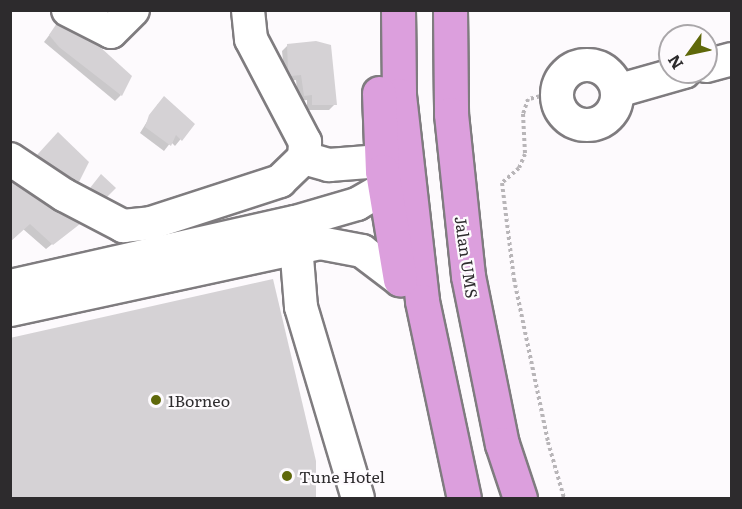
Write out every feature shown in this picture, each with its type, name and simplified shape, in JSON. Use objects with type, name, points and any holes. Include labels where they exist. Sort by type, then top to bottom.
[{"type":"highway","points":[[378,10],[383,175],[400,280],[416,363],[450,438]]},
{"type":"highway","points":[[398,10],[399,95],[422,301],[464,498]]},
{"type":"highway","name":"Jalan UMS","points":[[450,10],[451,114],[468,276],[502,444],[520,498]]},
{"type":"street","points":[[68,10],[111,32],[120,28],[133,10]]},
{"type":"street","points":[[10,159],[64,195],[123,226],[151,223],[280,181],[304,158],[305,142],[298,122],[251,39],[248,10]]},
{"type":"street","points":[[581,64],[600,67],[609,73],[617,90],[614,110],[598,123],[588,125],[578,124],[562,112],[557,93],[564,75],[581,64]]},
{"type":"street","points":[[617,90],[658,79]]},
{"type":"street","points":[[304,158],[383,175]]},
{"type":"street","points":[[10,285],[295,222],[357,204],[383,175]]},
{"type":"street","points":[[10,310],[296,245],[346,246],[381,263],[400,280]]},
{"type":"street","points":[[296,245],[301,307],[358,498]]},
{"type":"path","points":[[557,93],[528,99],[523,114],[525,154],[519,168],[502,183],[514,279],[548,442],[564,498]]},
{"type":"building","points":[[57,23],[99,46],[132,76],[122,96],[59,47],[49,35]]},
{"type":"building","points":[[316,41],[331,45],[337,105],[312,105],[312,95],[304,96],[301,75],[291,76],[288,71],[287,44]]},
{"type":"building","points":[[164,96],[195,124],[182,141],[176,135],[171,146],[145,127],[149,115]]},
{"type":"building","points":[[58,132],[89,162],[79,182],[37,155]]},
{"type":"building","points":[[101,174],[116,188],[107,197],[90,188]]},
{"type":"building","points":[[10,181],[80,224],[53,245],[30,224],[10,242]]},
{"type":"building","name":"1Borneo","points":[[273,279],[316,461],[316,498],[10,498],[10,338]]},
{"type":"place","name":"1Borneo","points":[[156,400]]},
{"type":"place","name":"Tune Hotel","points":[[287,476]]}]
